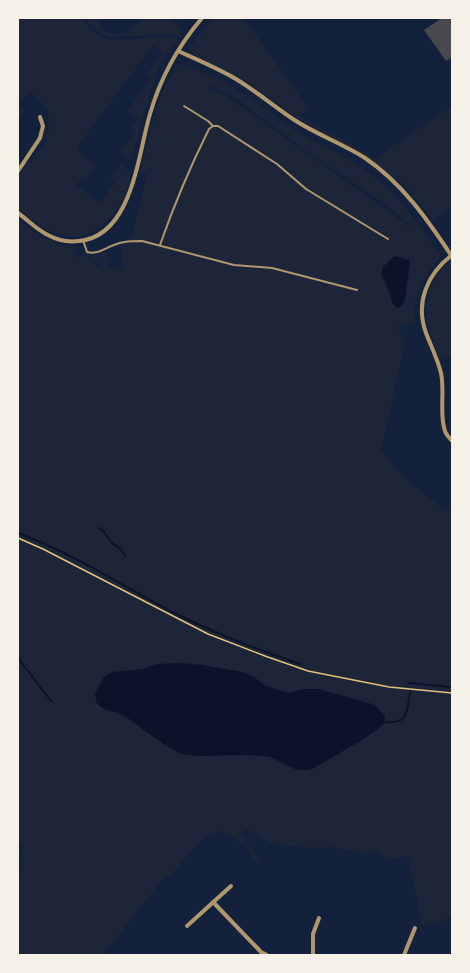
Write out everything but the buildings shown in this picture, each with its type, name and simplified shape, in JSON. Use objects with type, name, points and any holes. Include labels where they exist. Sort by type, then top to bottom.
[{"type":"street","points":[[18,213],[49,236],[61,240],[89,240],[109,227],[124,207],[134,177],[150,113],[163,80],[178,51],[191,31],[202,18]]},
{"type":"street","points":[[178,51],[224,72],[259,94],[296,121],[365,158],[386,175],[418,208],[429,222],[452,255],[432,276],[423,294],[422,305],[426,332],[441,373],[445,432],[452,441]]},
{"type":"street","points":[[18,171],[40,138],[42,126],[40,117]]},
{"type":"street","points":[[187,926],[231,886]]},
{"type":"street","points":[[213,902],[261,952],[267,955]]},
{"type":"street","points":[[313,955],[313,934],[319,918]]},
{"type":"street","points":[[404,955],[415,928]]},
{"type":"lane","points":[[184,106],[208,121],[213,126],[218,126],[277,164],[306,189],[388,239]]},
{"type":"lane","points":[[160,245],[174,204],[191,164],[209,130],[213,126]]},
{"type":"lane","points":[[83,240],[87,252],[92,254],[104,250],[114,244],[129,240],[142,241],[234,265],[272,268],[357,290]]},
{"type":"path","points":[[18,538],[43,549],[208,634],[265,656],[308,671],[389,687],[452,693]]},
{"type":"shaded area","points":[[155,17],[169,19],[177,24],[182,31],[180,36],[171,34],[110,37],[103,36],[84,18],[98,18],[103,28],[111,34],[122,33],[145,19]]},
{"type":"shaded area","points":[[18,18],[80,18],[98,35],[107,39],[126,40],[159,37],[178,39],[159,65],[131,161],[120,152],[135,133],[131,129],[138,119],[127,111],[152,78],[147,74],[161,55],[164,55],[153,45],[78,146],[81,154],[97,165],[86,180],[82,177],[76,185],[100,203],[115,182],[110,178],[120,164],[130,172],[129,186],[117,208],[105,223],[92,233],[76,237],[57,234],[42,226],[18,208],[18,173],[27,161],[31,163],[48,138],[44,135],[49,133],[48,110],[31,92],[18,104]]},
{"type":"shaded area","points":[[213,18],[241,18],[250,26],[308,108],[298,115],[376,159],[452,106],[452,208],[433,220],[407,188],[381,166],[298,118],[243,79],[195,55],[191,51],[190,47]]},
{"type":"shaded area","points":[[178,63],[215,78],[236,89],[296,131],[355,163],[382,183],[412,216],[441,256],[428,273],[418,293],[414,307],[415,323],[398,326],[405,343],[381,450],[405,478],[446,511],[452,502],[452,914],[442,922],[422,925],[408,856],[389,859],[374,851],[361,853],[334,847],[309,848],[270,843],[246,829],[240,834],[260,859],[257,863],[242,843],[220,831],[205,838],[192,849],[171,876],[167,874],[103,955],[18,955],[18,879],[20,875],[23,847],[18,843],[18,246],[21,237],[18,234],[18,219],[32,231],[46,239],[69,246],[79,247],[79,249],[75,251],[76,257],[86,255],[99,268],[101,266],[93,259],[92,255],[99,255],[105,251],[108,254],[109,261],[106,266],[122,269],[121,245],[132,236],[147,174],[140,173],[153,120],[162,92]],"holes":[[[211,85],[240,101],[311,154],[382,202],[411,225],[409,226],[225,95],[218,92],[209,91]],[[381,273],[406,290],[405,300],[398,308],[391,298]]]},
{"type":"shaded area","points":[[18,104],[25,111],[18,118]]},
{"type":"shaded area","points":[[394,256],[410,260],[405,300],[398,308],[392,303],[390,292],[381,273],[383,267]]},
{"type":"shaded area","points":[[452,260],[452,356],[444,357],[440,360],[429,328],[427,315],[428,297],[434,280]]},
{"type":"shaded area","points":[[181,663],[242,672],[254,677],[266,686],[289,693],[303,689],[319,689],[375,705],[385,716],[384,722],[382,726],[362,740],[312,769],[297,770],[270,757],[253,755],[197,756],[181,754],[163,744],[129,719],[116,712],[105,710],[97,704],[95,695],[98,687],[104,677],[112,672],[143,669],[157,664]]},
{"type":"waterway","points":[[99,528],[111,542],[121,549],[125,556]]},
{"type":"waterway","points":[[18,533],[77,559],[186,619],[234,640],[300,664]]},
{"type":"waterway","points":[[18,658],[52,702]]},
{"type":"waterway","points":[[409,683],[452,687]]},
{"type":"waterway","points":[[384,722],[398,721],[405,716],[410,693]]}]
